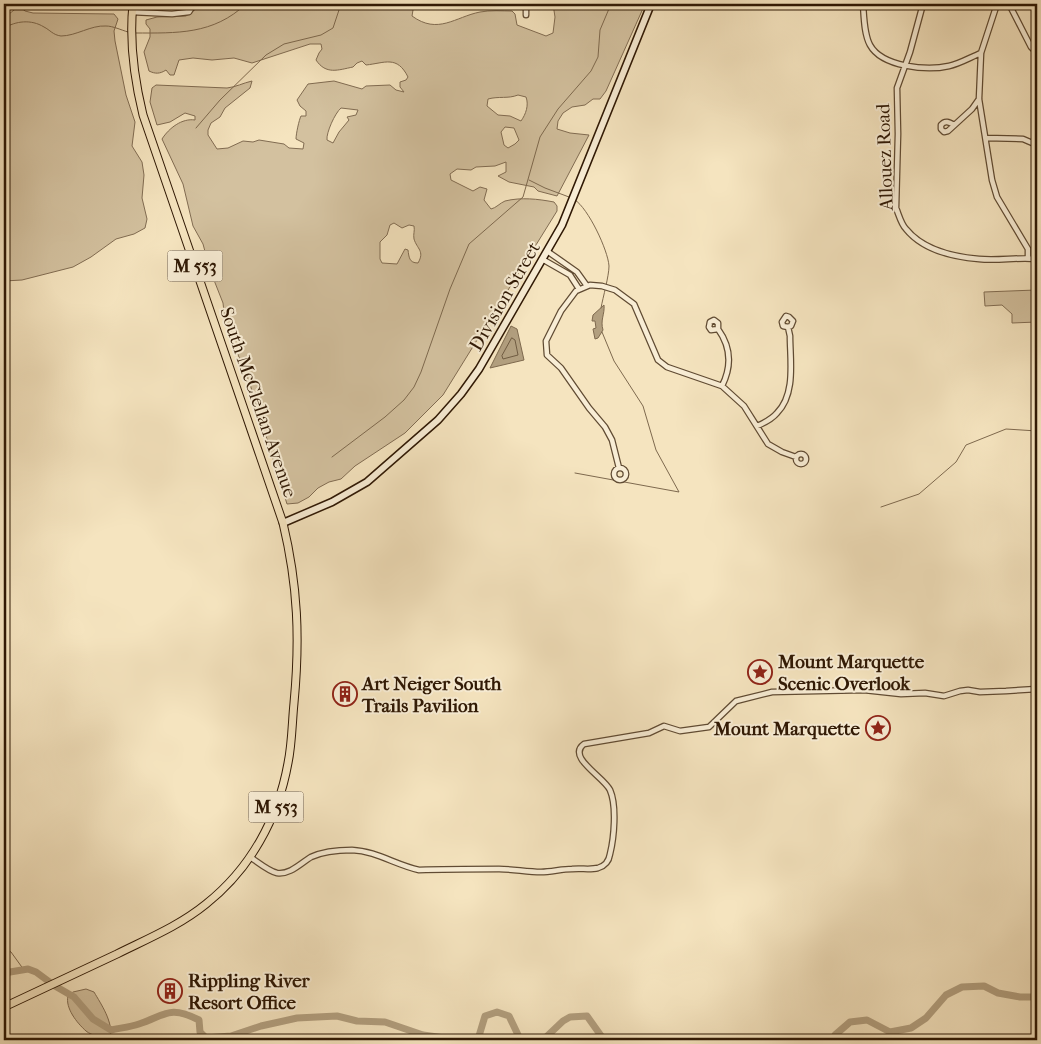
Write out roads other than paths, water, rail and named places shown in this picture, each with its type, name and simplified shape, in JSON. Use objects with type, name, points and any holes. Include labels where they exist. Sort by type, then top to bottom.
[{"type":"main road","name":"South McClellan Avenue","points":[[133,4],[132,55],[135,80],[143,115],[283,523]]},
{"type":"main road","name":"M 553","points":[[4,1007],[164,931],[183,920],[218,893],[250,857],[264,833],[279,800],[288,762],[298,665],[298,612],[293,568],[283,523]]},
{"type":"street","points":[[132,12],[172,14],[189,12],[194,4]]},
{"type":"street","points":[[526,4],[526,15]]},
{"type":"street","name":"Division Street","points":[[283,523],[332,502],[367,482],[438,420],[461,394],[479,369],[547,251],[569,207],[651,4]]},
{"type":"street","points":[[863,4],[867,38],[874,51],[887,60],[904,66],[948,66],[981,53]]},
{"type":"street","name":"Allouez Road","points":[[923,4],[910,52],[897,88],[896,208],[905,229],[917,240],[933,248],[961,256],[980,259],[1037,259]]},
{"type":"street","points":[[997,4],[981,53],[979,99],[992,180],[997,197],[1028,249],[1028,258]]},
{"type":"street","points":[[1008,4],[1031,46],[1037,53]]},
{"type":"street","points":[[954,125],[972,109],[979,99]]},
{"type":"street","points":[[986,138],[1023,139],[1037,145]]},
{"type":"street","points":[[547,251],[576,272],[587,286]]},
{"type":"street","points":[[542,259],[570,275],[580,288]]},
{"type":"street","points":[[619,468],[612,440],[605,427],[561,368],[547,355],[546,341],[561,311],[580,288],[587,286],[602,286],[615,290],[634,304],[658,360],[667,367],[722,386],[744,406],[768,444],[796,457]]},
{"type":"street","points":[[757,426],[777,414],[786,401],[789,390],[790,336],[788,327]]},
{"type":"street","points":[[718,329],[724,338],[729,352],[728,375],[722,386]]},
{"type":"street","points":[[250,857],[276,873],[285,872],[311,858],[332,851],[366,852],[419,870],[498,869],[540,872],[600,867],[607,863],[611,851],[613,800],[609,788],[579,755],[579,748],[584,744],[649,733],[664,726],[680,731],[709,727],[736,701],[772,692],[864,690],[901,694],[925,693],[944,696],[968,690],[989,692],[1037,689]]},
{"type":"water","points":[[604,305],[603,330],[598,338],[595,339],[593,329],[596,328],[595,321],[592,321],[593,315]]},
{"type":"water","points":[[511,326],[517,329],[524,360],[490,368]]},
{"type":"waterway","points":[[135,33],[180,32],[207,27],[221,22],[246,4]]},
{"type":"waterway","points":[[196,128],[220,100],[266,55],[284,44],[321,35],[333,28],[341,4]]},
{"type":"waterway","points":[[332,457],[385,417],[404,400],[414,387],[450,289],[469,244],[523,197],[540,137],[558,109],[591,71],[598,57],[600,30],[611,4]]},
{"type":"waterway","points":[[4,28],[19,22],[29,22],[39,24],[54,34],[61,36],[100,26],[128,32]]},
{"type":"waterway","points":[[529,180],[569,197]]},
{"type":"waterway","points":[[575,200],[586,211],[601,240],[608,259],[609,270],[601,308]]},
{"type":"waterway","points":[[575,473],[679,492],[656,450],[643,406],[614,361],[602,332]]},
{"type":"waterway","points":[[881,507],[919,494],[956,462],[966,445],[1006,429],[1037,431]]},
{"type":"waterway","points":[[4,948],[11,952],[24,970]]},
{"type":"waterway","points":[[4,973],[28,969],[36,972],[74,997],[93,1019],[111,1030],[136,1025],[174,1012],[189,1015],[199,1020],[200,1032],[206,1038],[231,1036],[261,1026],[297,1018],[337,1016],[357,1021],[385,1022],[423,1035],[459,1040]]},
{"type":"waterway","points":[[835,1040],[835,1035],[850,1022],[867,1020],[890,1032],[911,1028],[926,1018],[946,995],[962,987],[984,986],[998,993],[1020,997],[1037,997]]},
{"type":"waterway","points":[[471,1040],[479,1036],[485,1016],[497,1012],[509,1016],[520,1039],[524,1040]]},
{"type":"waterway","points":[[543,1040],[570,1017],[587,1016],[604,1040]]},
{"type":"place","name":"Mount Marquette Scenic Overlook","points":[[760,672]]},
{"type":"place","name":"Art Neiger South Trails Pavilion","points":[[345,694]]},
{"type":"place","name":"Mount Marquette","points":[[878,728]]},
{"type":"place","name":"Rippling River Resort Office","points":[[170,991]]}]
